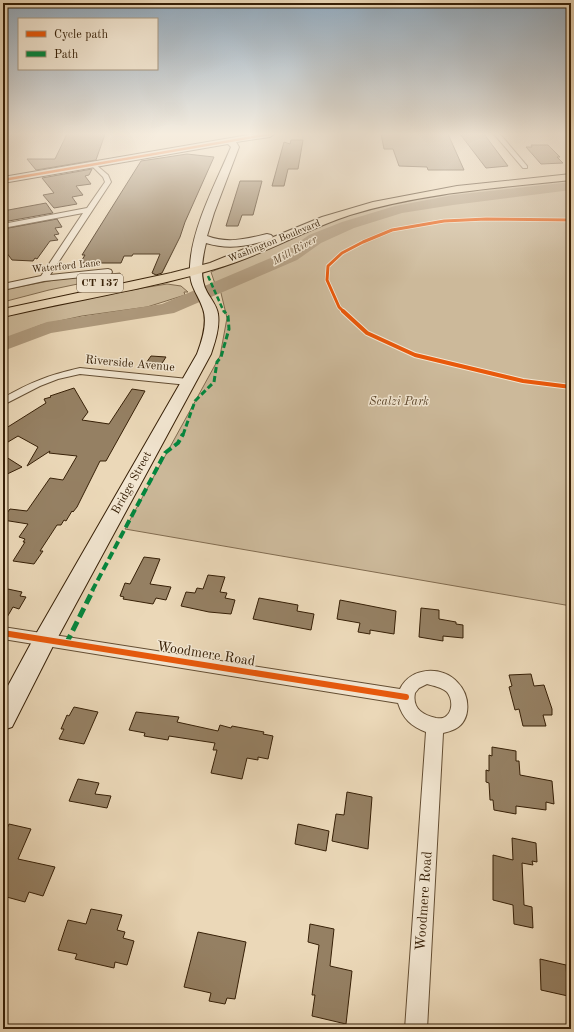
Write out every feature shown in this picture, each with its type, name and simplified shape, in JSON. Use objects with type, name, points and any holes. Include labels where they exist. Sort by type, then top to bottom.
[{"type":"main road","name":"Bridge Street","points":[[3,719],[44,641],[204,354],[210,335],[211,311],[198,287],[196,279],[197,252],[222,182]]},
{"type":"main road","name":"Washington Boulevard","points":[[3,305],[54,292],[196,266],[338,209],[398,193],[487,182]]},
{"type":"main road","name":"Washington Boulevard","points":[[3,313],[196,266],[253,250],[344,214],[378,204],[440,192],[526,182]]},
{"type":"main road","points":[[201,238],[218,244],[228,245],[267,237]]},
{"type":"street","points":[[44,278],[108,182]]},
{"type":"street","points":[[3,226],[90,210]]},
{"type":"street","name":"Waterford Lane","points":[[3,287],[44,278],[108,272]]},
{"type":"street","name":"Riverside Avenue","points":[[3,402],[36,384],[55,377],[80,372],[188,382]]},
{"type":"street","name":"Woodmere Road","points":[[3,633],[44,641],[406,697]]},
{"type":"street","points":[[427,677],[438,678],[453,688],[457,693],[460,703],[459,714],[452,722],[442,726],[435,726],[424,723],[414,717],[408,707],[406,697],[409,687],[416,680],[427,677]]},
{"type":"street","name":"Woodmere Road","points":[[416,1029],[435,726]]},
{"type":"green space","name":"Scalzi Park","points":[[537,182],[571,182],[571,606],[125,529],[220,356],[227,318],[221,293],[215,284],[211,272],[343,216],[409,198]]},
{"type":"green space","points":[[120,273],[121,275],[49,290],[3,302],[3,290],[54,280]]},
{"type":"green space","points":[[167,284],[181,286],[188,292],[184,292],[185,295],[147,307],[82,316],[41,325],[3,340],[3,316],[63,301]]},
{"type":"building","points":[[45,182],[90,182],[91,184],[76,186],[83,195],[72,197],[77,204],[54,208],[43,195],[54,193]]},
{"type":"building","points":[[128,182],[203,182],[180,237],[162,273],[156,275],[152,273],[160,254],[133,254],[132,256],[124,256],[121,263],[80,263],[85,255],[82,255]]},
{"type":"building","points":[[240,182],[262,182],[253,215],[242,215],[238,226],[226,226]]},
{"type":"building","points":[[273,182],[285,182],[284,186],[272,186]]},
{"type":"building","points":[[46,203],[53,213],[3,222],[3,211]]},
{"type":"building","points":[[57,219],[62,227],[55,228],[59,234],[54,235],[58,240],[50,241],[37,259],[35,258],[33,261],[12,260],[3,248],[3,229]]},
{"type":"building","points":[[151,356],[166,357],[159,368],[144,366]]},
{"type":"building","points":[[74,388],[88,412],[82,420],[109,424],[132,389],[145,391],[106,461],[100,461],[77,507],[73,512],[72,511],[66,521],[64,520],[61,525],[57,525],[40,551],[43,551],[34,564],[13,561],[25,542],[23,542],[25,539],[19,537],[28,524],[3,520],[3,518],[10,509],[27,511],[50,478],[63,480],[77,456],[49,453],[50,451],[27,466],[38,447],[18,436],[3,445],[3,430],[46,403],[44,399]]},
{"type":"building","points":[[3,455],[22,467],[3,476]]},
{"type":"building","points":[[144,557],[160,559],[150,584],[171,587],[166,600],[156,598],[153,604],[123,599],[124,597],[120,596],[125,583],[130,584]]},
{"type":"building","points":[[208,575],[225,577],[220,592],[227,593],[225,598],[235,600],[231,614],[209,612],[181,606],[186,592],[195,593],[197,588],[203,589]]},
{"type":"building","points":[[3,588],[22,592],[20,596],[26,597],[19,609],[13,607],[3,624]]},
{"type":"building","points":[[259,598],[298,605],[297,611],[314,614],[311,630],[253,619]]},
{"type":"building","points":[[340,600],[396,611],[394,634],[370,630],[370,634],[358,632],[360,623],[337,619]]},
{"type":"building","points":[[421,608],[439,610],[439,619],[456,622],[456,624],[463,625],[463,638],[443,636],[443,641],[419,637]]},
{"type":"building","points":[[531,674],[534,686],[544,685],[552,709],[552,715],[543,715],[546,726],[523,726],[519,709],[515,710],[509,687],[512,686],[509,675]]},
{"type":"building","points":[[74,707],[98,712],[84,744],[59,739],[64,729],[61,729],[67,715],[69,716]]},
{"type":"building","points":[[136,712],[179,717],[177,722],[218,731],[220,725],[231,728],[232,726],[264,732],[263,734],[273,736],[268,759],[258,757],[258,760],[247,758],[242,779],[211,773],[217,750],[213,750],[215,743],[169,736],[168,740],[144,736],[145,733],[129,730]]},
{"type":"building","points":[[492,747],[516,751],[516,761],[519,761],[520,775],[552,781],[554,804],[546,802],[546,810],[516,806],[516,814],[494,810],[493,800],[490,800],[489,783],[486,782],[486,770],[489,771],[489,755],[492,756]]},
{"type":"building","points":[[78,779],[99,783],[95,794],[111,796],[107,808],[69,801]]},
{"type":"building","points":[[347,792],[372,797],[368,849],[332,841],[336,814],[344,815]]},
{"type":"building","points":[[9,824],[31,829],[18,859],[55,867],[43,896],[29,892],[25,902],[3,896],[3,837]]},
{"type":"building","points":[[298,824],[329,831],[326,851],[295,844]]},
{"type":"building","points":[[512,838],[536,843],[537,862],[532,861],[533,865],[522,863],[524,905],[532,907],[533,928],[514,924],[513,905],[493,900],[493,855],[513,860]]},
{"type":"building","points":[[91,909],[122,915],[117,930],[125,932],[123,938],[134,941],[127,965],[115,962],[114,968],[75,959],[77,954],[58,950],[68,920],[86,924]]},
{"type":"building","points":[[310,924],[334,929],[330,966],[352,971],[346,1024],[312,1016],[315,995],[312,995],[319,945],[308,942]]},
{"type":"building","points":[[198,932],[246,942],[235,999],[227,998],[225,1004],[209,1001],[211,993],[184,987]]},
{"type":"building","points":[[540,959],[566,965],[568,996],[541,990]]},
{"type":"waterway","name":"Mill River","points":[[3,345],[47,328],[167,309],[291,256],[315,239],[348,225],[400,209],[453,200],[571,186]]},
{"type":"marked path","points":[[66,644],[106,564],[165,453],[178,443],[185,432],[191,409],[195,401],[214,382],[217,362],[221,357],[229,329],[228,316],[223,310],[208,276]]},
{"type":"cycle path","points":[[571,220],[486,219],[444,221],[392,230],[363,242],[342,253],[328,266],[327,280],[339,307],[367,333],[382,341],[415,355],[523,381],[571,387]]},
{"type":"cycle path","points":[[3,633],[406,697]]}]
